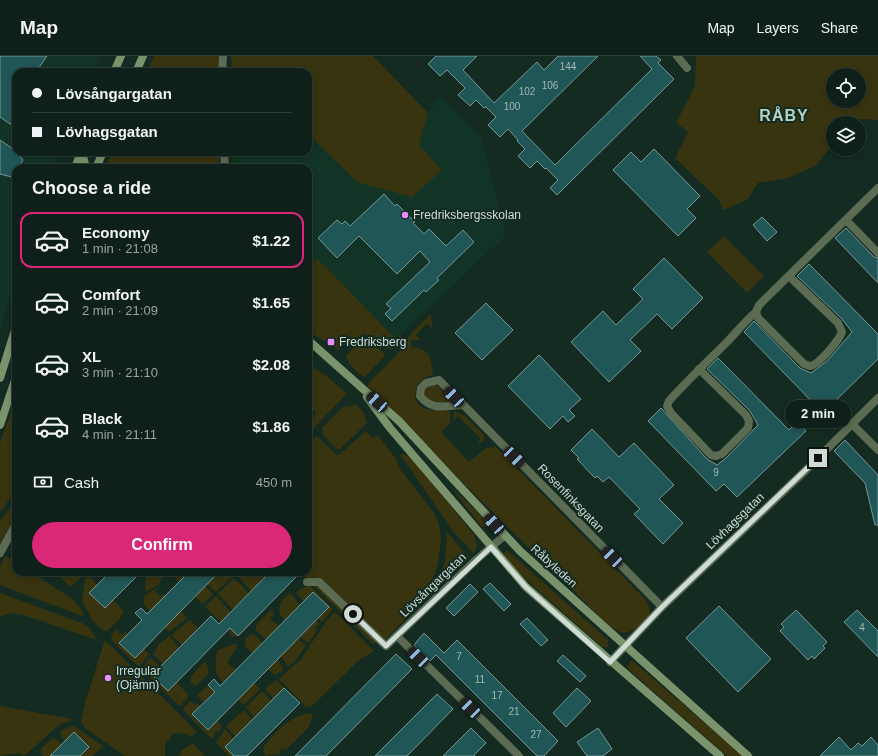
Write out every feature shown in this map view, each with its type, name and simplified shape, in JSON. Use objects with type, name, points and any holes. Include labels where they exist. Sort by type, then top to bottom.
[{"type":"main road","points":[[116,68],[121,56]]},
{"type":"main road","points":[[138,68],[143,56]]},
{"type":"main road","points":[[0,378],[12,340]]},
{"type":"main road","name":"Råbyleden","points":[[312,344],[399,421],[504,536],[625,647],[748,756]]},
{"type":"main road","name":"Råbyleden","points":[[356,382],[390,428],[526,587],[610,662],[720,756]]},
{"type":"main road","points":[[0,425],[12,389]]},
{"type":"street","points":[[222,68],[223,56]]},
{"type":"street","points":[[677,56],[687,68]]},
{"type":"street","points":[[699,369],[746,415],[749,421],[748,428],[722,454],[716,456],[711,454],[671,414],[667,406],[669,401],[699,369],[756,312],[759,305],[878,188]]},
{"type":"street","points":[[846,220],[878,253]]},
{"type":"street","points":[[756,312],[758,318],[804,364],[810,366],[817,363],[840,339],[842,332],[838,323],[789,276]]},
{"type":"street","name":"Rosenfinksgatan","points":[[462,406],[437,406],[426,404],[420,396],[421,388],[426,383],[438,380],[662,607]]},
{"type":"street","name":"Lövhagsgatan","points":[[610,662],[662,607],[878,398]]},
{"type":"street","points":[[852,424],[878,450]]},
{"type":"street","points":[[0,553],[12,531]]},
{"type":"street","name":"Lövsångargatan","points":[[307,582],[319,582],[386,646],[504,536]]},
{"type":"street","points":[[397,636],[519,756]]},
{"type":"shaded area","points":[[0,56],[99,56],[94,68],[12,68],[12,156],[58,156],[54,164],[12,164],[12,290],[0,331]]},
{"type":"shaded area","points":[[154,56],[219,56],[218,68],[149,68]]},
{"type":"shaded area","points":[[231,56],[373,56],[428,113],[419,145],[442,170],[412,197],[357,182],[312,138],[312,68],[232,68]]},
{"type":"shaded area","points":[[696,56],[878,56],[878,120],[866,119],[866,116],[826,116],[826,153],[815,166],[788,178],[758,183],[747,200],[723,210],[719,200],[675,158],[688,132],[676,123],[695,86]]},
{"type":"shaded area","name":"Fredriksbergsskolan","points":[[439,96],[481,137],[506,233],[504,237],[396,339],[318,259],[312,263],[312,164],[234,164],[234,156],[312,156],[312,138],[357,182],[419,145],[428,113]]},
{"type":"shaded area","points":[[110,156],[219,156],[219,164],[107,164]]},
{"type":"shaded area","points":[[724,236],[764,276],[747,293],[707,252]]},
{"type":"shaded area","points":[[318,259],[396,339],[401,334],[401,338],[395,348],[390,350],[363,334],[350,345],[345,343],[338,350],[334,347],[336,344],[330,337],[325,341],[312,334],[312,263]]},
{"type":"shaded area","points":[[431,314],[432,328],[427,323],[416,335],[421,340],[411,340],[411,347],[418,348],[426,352],[432,363],[433,375],[423,379],[416,388],[415,393],[418,403],[425,409],[450,411],[450,424],[441,432],[469,462],[486,448],[496,447],[646,600],[650,612],[645,621],[637,628],[628,632],[620,632],[605,622],[425,445],[374,394],[368,386],[369,382],[401,350],[411,333]]},
{"type":"shaded area","points":[[366,338],[384,353],[385,356],[365,377],[353,368],[346,356],[360,341]]},
{"type":"shaded area","points":[[312,367],[329,378],[347,394],[312,430],[312,417],[316,413],[312,409]]},
{"type":"shaded area","points":[[430,384],[438,386],[450,399],[450,401],[438,402],[430,400],[425,395],[424,391]]},
{"type":"shaded area","points":[[356,404],[364,413],[367,423],[340,449],[337,449],[323,435],[322,428],[344,406],[348,407]]},
{"type":"shaded area","points":[[12,409],[12,496],[0,512],[0,443]]},
{"type":"shaded area","points":[[454,411],[465,416],[484,435],[484,440],[478,445],[480,438],[458,416],[453,421]]},
{"type":"shaded area","points":[[366,431],[372,438],[378,435],[396,459],[400,469],[434,513],[439,523],[441,540],[438,565],[432,580],[413,611],[385,640],[324,581],[313,577],[307,578],[305,576],[312,576],[312,438],[318,437],[337,455]]},
{"type":"shaded area","points":[[403,453],[414,460],[474,535],[477,545],[474,554],[453,531],[400,455]]},
{"type":"shaded area","points":[[449,485],[486,520],[486,527],[481,526]]},
{"type":"shaded area","points":[[12,505],[12,523],[0,543],[0,521]]},
{"type":"shaded area","points":[[447,532],[469,558],[426,600],[442,571],[445,559]]},
{"type":"shaded area","points":[[507,550],[608,640],[608,647],[602,647],[521,575],[504,555]]},
{"type":"shaded area","points":[[5,556],[12,559],[12,576],[37,576],[74,600],[84,614],[82,616],[0,585],[0,567]]},
{"type":"shaded area","points":[[59,576],[83,576],[70,587]]},
{"type":"shaded area","points":[[90,576],[97,585],[89,593],[105,608],[113,600],[124,611],[120,619],[107,631],[99,628],[82,601],[85,579]]},
{"type":"shaded area","points":[[146,576],[164,576],[158,585],[145,592]]},
{"type":"shaded area","points":[[174,576],[185,576],[181,580],[196,595],[205,586],[213,594],[203,604]]},
{"type":"shaded area","points":[[215,576],[233,576],[216,592],[207,584]]},
{"type":"shaded area","points":[[238,576],[266,576],[251,591]]},
{"type":"shaded area","points":[[234,578],[249,593],[233,610],[218,594]]},
{"type":"shaded area","points":[[312,584],[322,589],[376,643],[373,644]]},
{"type":"shaded area","points":[[309,585],[333,609],[322,622],[318,618],[329,607],[313,592],[304,601],[296,594],[299,590]]},
{"type":"shaded area","points":[[157,588],[155,591],[160,596],[163,594],[165,596],[150,612],[144,605],[144,596]]},
{"type":"shaded area","points":[[0,593],[82,623],[90,629],[97,640],[23,615],[10,613],[0,617]]},
{"type":"shaded area","points":[[290,593],[300,605],[285,621],[280,614],[280,606],[281,602]]},
{"type":"shaded area","points":[[216,596],[231,612],[223,621],[246,629],[240,635],[232,637],[227,628],[205,607]]},
{"type":"shaded area","points":[[272,609],[274,615],[270,618],[279,626],[266,640],[256,630],[256,625]]},
{"type":"shaded area","points":[[181,611],[187,618],[169,632],[165,628]]},
{"type":"shaded area","points":[[335,612],[374,651],[358,661],[311,707],[306,707],[279,679],[301,659],[328,619]]},
{"type":"shaded area","points":[[190,620],[198,628],[182,645],[171,635]]},
{"type":"shaded area","points":[[316,620],[320,624],[315,628],[317,630],[309,643],[299,637]]},
{"type":"shaded area","points":[[116,629],[122,635],[125,632],[128,634],[119,643],[135,658],[144,649],[149,654],[139,667],[112,641],[111,636]]},
{"type":"shaded area","points":[[251,634],[255,635],[278,659],[284,670],[275,675],[245,646],[245,639]]},
{"type":"shaded area","points":[[169,636],[179,648],[163,664],[153,654],[159,644]]},
{"type":"shaded area","points":[[298,639],[306,645],[296,660],[288,667],[281,656]]},
{"type":"shaded area","points":[[105,640],[197,732],[191,737],[188,734],[174,733],[165,745],[165,756],[125,756],[85,728],[81,722],[86,699]]},
{"type":"shaded area","points":[[234,644],[238,646],[227,662],[236,670],[223,683],[216,673],[216,655],[218,650]]},
{"type":"shaded area","points":[[150,657],[161,667],[152,676],[168,691],[176,682],[187,693],[188,697],[181,705],[178,705],[142,669]]},
{"type":"shaded area","points":[[631,661],[743,756],[727,756],[628,669],[627,666]]},
{"type":"shaded area","points":[[203,663],[207,664],[209,673],[196,686],[191,683],[191,676]]},
{"type":"shaded area","points":[[276,680],[284,688],[273,698],[265,689]]},
{"type":"shaded area","points":[[254,683],[260,689],[244,705],[238,700]]},
{"type":"shaded area","points":[[208,685],[212,689],[217,689],[204,703],[197,695]]},
{"type":"shaded area","points":[[262,691],[271,700],[254,717],[246,707]]},
{"type":"shaded area","points":[[190,701],[194,705],[197,703],[200,706],[192,715],[207,730],[217,721],[222,726],[218,733],[216,731],[214,734],[215,736],[212,739],[184,711],[183,709]]},
{"type":"shaded area","points":[[0,706],[73,719],[59,725],[24,756],[18,753],[0,756]]},
{"type":"shaded area","points":[[244,710],[252,719],[236,737],[226,726]]},
{"type":"shaded area","points":[[311,713],[313,716],[308,728],[286,750],[283,748],[279,752],[281,754],[265,756],[263,748],[278,730],[297,717]]},
{"type":"shaded area","points":[[71,726],[77,728],[103,746],[93,756],[80,756],[89,747],[74,732],[65,741],[61,737],[61,731]]},
{"type":"shaded area","points":[[225,729],[234,739],[225,747],[234,756],[229,756],[216,742]]},
{"type":"shaded area","points":[[54,738],[62,744],[50,756],[43,756],[41,753],[41,748]]},
{"type":"shaded area","points":[[193,743],[205,756],[178,756],[182,750]]},
{"type":"building","points":[[0,56],[47,56],[39,68],[12,68],[12,125],[0,117]]},
{"type":"building","points":[[436,56],[477,56],[463,70],[494,103],[537,62],[544,70],[558,56],[598,56],[522,131],[555,165],[652,69],[640,56],[656,56],[661,60],[658,63],[674,79],[557,195],[550,188],[558,180],[537,161],[530,168],[518,156],[525,149],[508,129],[500,137],[488,125],[496,117],[476,100],[470,106],[458,95],[465,88],[447,70],[440,76],[428,64]]},
{"type":"building","points":[[0,140],[12,148],[12,156],[20,156],[23,160],[20,164],[12,164],[12,177],[0,174]]},
{"type":"building","points":[[654,149],[700,196],[687,209],[696,218],[678,236],[613,170],[631,152],[641,162]]},
{"type":"building","points":[[384,194],[395,206],[397,204],[415,222],[413,223],[424,234],[429,229],[446,246],[463,230],[474,242],[437,278],[439,280],[426,292],[424,290],[392,321],[385,314],[391,308],[386,304],[430,262],[420,251],[397,274],[359,236],[337,258],[318,238],[337,220],[342,224],[345,221],[350,226]]},
{"type":"building","points":[[762,217],[777,232],[767,241],[753,225]]},
{"type":"building","points":[[846,228],[874,257],[878,258],[878,283],[835,238]]},
{"type":"building","points":[[664,258],[703,298],[672,329],[657,314],[630,340],[641,351],[609,382],[571,342],[603,311],[616,325],[643,299],[633,289]]},
{"type":"building","points":[[809,264],[878,334],[878,359],[823,413],[744,332],[754,321],[800,368],[811,373],[827,361],[852,332],[842,319],[797,276]]},
{"type":"building","points":[[486,303],[513,330],[482,360],[455,333]]},
{"type":"building","points":[[539,355],[581,399],[569,410],[575,416],[568,422],[563,416],[550,429],[508,386]]},
{"type":"building","points":[[718,358],[789,430],[797,422],[806,431],[737,497],[724,484],[716,491],[648,421],[661,408],[707,459],[717,465],[726,458],[758,425],[750,411],[707,369]]},
{"type":"building","points":[[592,429],[619,457],[634,443],[674,485],[659,499],[683,523],[663,544],[634,514],[640,509],[609,477],[603,482],[597,476],[595,478],[577,459],[579,458],[571,450]]},
{"type":"building","points":[[845,440],[878,475],[878,525],[875,525],[865,483],[834,451]]},
{"type":"building","points":[[106,576],[137,576],[105,608],[89,593]]},
{"type":"building","points":[[185,576],[215,576],[135,658],[119,643],[142,620],[135,613],[141,608],[147,614]]},
{"type":"building","points":[[266,576],[297,576],[238,636],[230,628],[168,691],[152,675],[211,616],[219,624]]},
{"type":"building","points":[[490,583],[511,604],[504,611],[483,589]]},
{"type":"building","points":[[470,584],[478,592],[454,616],[446,608]]},
{"type":"building","points":[[313,592],[329,607],[208,730],[192,714],[215,692],[208,685],[214,679],[220,686]]},
{"type":"building","points":[[719,606],[771,659],[738,692],[686,638]]},
{"type":"building","points":[[796,610],[827,642],[823,646],[825,648],[814,659],[812,656],[808,660],[780,631],[784,627],[781,624]]},
{"type":"building","points":[[857,610],[878,631],[878,657],[844,622]]},
{"type":"building","points":[[527,618],[548,640],[541,646],[520,624]]},
{"type":"building","points":[[424,633],[444,653],[457,640],[558,741],[544,756],[537,756],[436,655],[430,661],[414,645]]},
{"type":"building","points":[[396,654],[412,669],[326,756],[295,756]]},
{"type":"building","points":[[563,655],[586,676],[580,682],[557,661]]},
{"type":"building","points":[[284,688],[300,703],[247,756],[234,756],[225,747]]},
{"type":"building","points":[[577,688],[591,701],[566,727],[553,713]]},
{"type":"building","points":[[437,694],[453,709],[407,756],[375,756]]},
{"type":"building","points":[[471,728],[486,743],[474,756],[443,756]]},
{"type":"building","points":[[598,728],[612,749],[603,756],[587,756],[577,742]]},
{"type":"building","points":[[74,732],[89,747],[80,756],[50,756]]},
{"type":"building","points":[[839,737],[851,750],[858,743],[862,746],[871,737],[878,745],[878,756],[820,756]]},
{"type":"place","name":"Fredriksbergsskolan","points":[[405,215]]},
{"type":"place","name":"Fredriksberg","points":[[331,342]]},
{"type":"place","name":"Irregular (Ojämn)","points":[[108,678]]},
{"type":"district","name":"RÅBY","points":[[784,115]]},
{"type":"route","points":[[353,614],[386,646],[491,547],[526,587],[610,662],[662,607],[818,458]]}]
